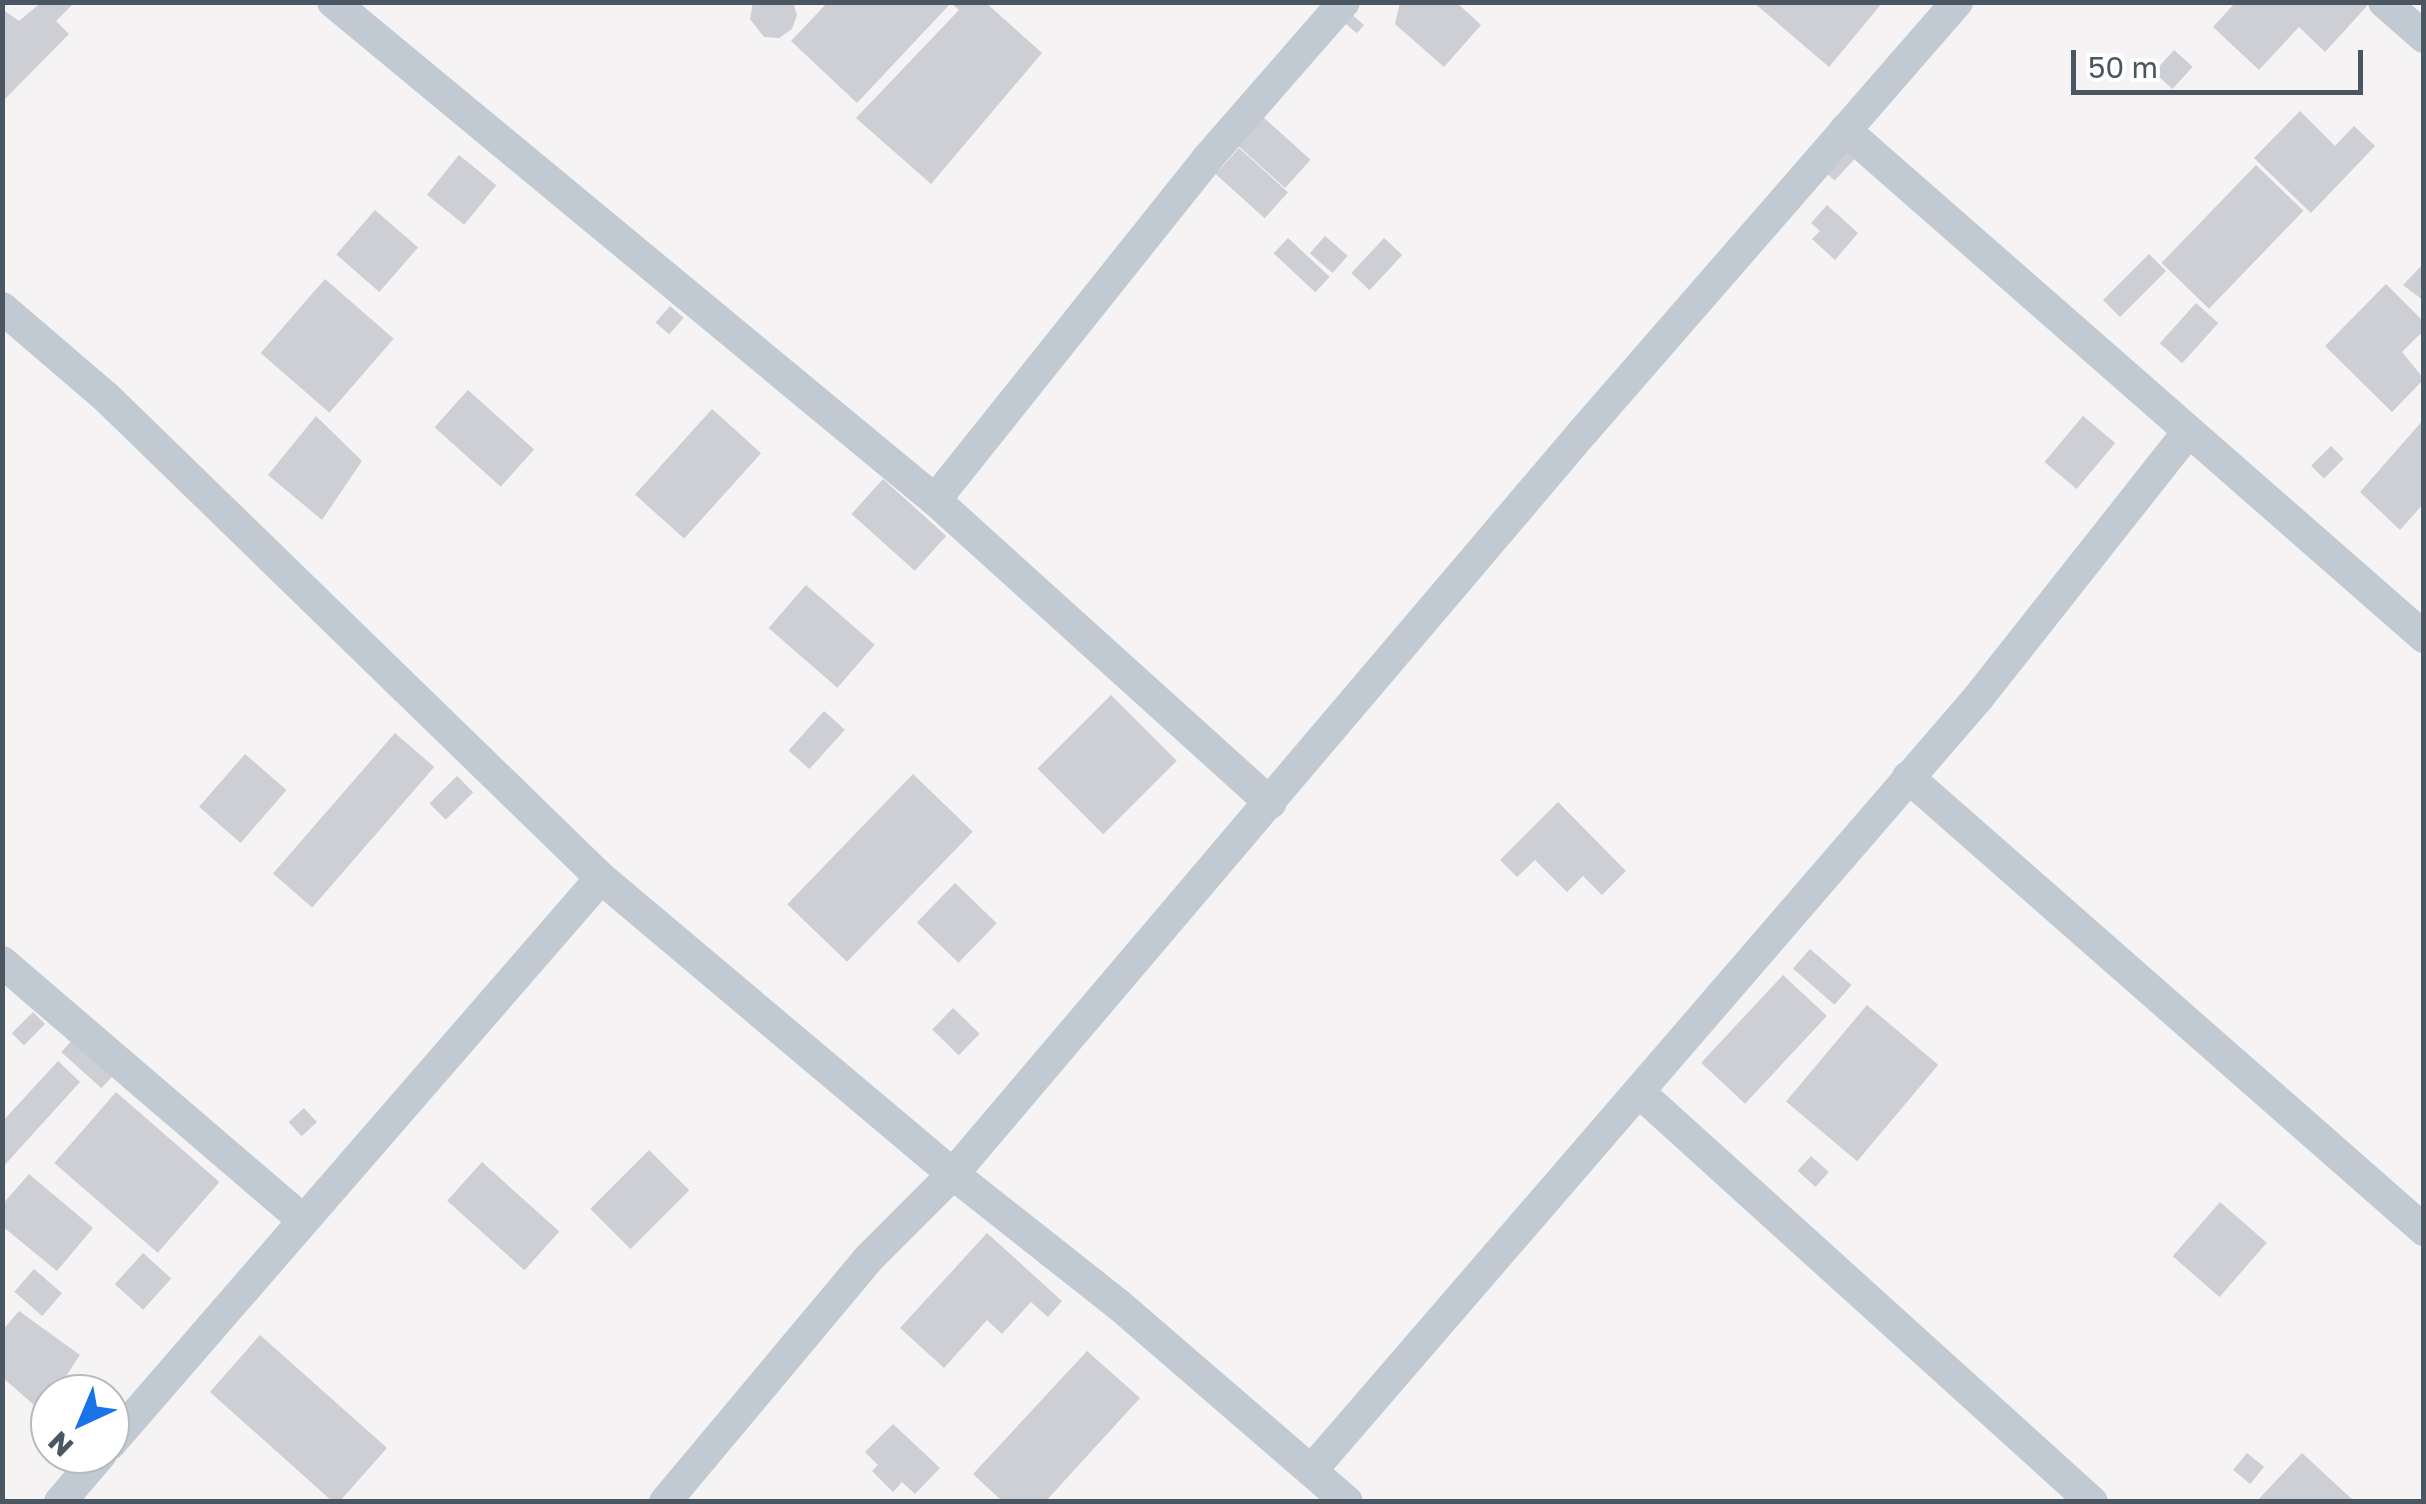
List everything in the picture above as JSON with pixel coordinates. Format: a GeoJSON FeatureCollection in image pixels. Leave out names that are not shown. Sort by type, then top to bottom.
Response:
{"type":"FeatureCollection","features":[{"type":"Feature","properties":{"kind":"street"},"geometry":{"type":"LineString","coordinates":[[333,2],[935,500],[1270,804]]}},
{"type":"Feature","properties":{"kind":"street"},"geometry":{"type":"LineString","coordinates":[[935,500],[1207,159],[1344,2]]}},
{"type":"Feature","properties":{"kind":"street"},"geometry":{"type":"LineString","coordinates":[[665,1502],[868,1259],[953,1174],[1957,2]]}},
{"type":"Feature","properties":{"kind":"street"},"geometry":{"type":"LineString","coordinates":[[2384,2],[2424,37]]}},
{"type":"Feature","properties":{"kind":"street"},"geometry":{"type":"LineString","coordinates":[[1845,130],[2424,638]]}},
{"type":"Feature","properties":{"kind":"street"},"geometry":{"type":"LineString","coordinates":[[2,308],[106,397],[601,878],[953,1174],[1120,1306],[1347,1502]]}},
{"type":"Feature","properties":{"kind":"street"},"geometry":{"type":"LineString","coordinates":[[1312,1471],[1978,698],[2188,432]]}},
{"type":"Feature","properties":{"kind":"street"},"geometry":{"type":"LineString","coordinates":[[1908,777],[2424,1230]]}},
{"type":"Feature","properties":{"kind":"street"},"geometry":{"type":"LineString","coordinates":[[130,1421],[601,878]]}},
{"type":"Feature","properties":{"kind":"street"},"geometry":{"type":"LineString","coordinates":[[2,962],[303,1220]]}},
{"type":"Feature","properties":{"kind":"street"},"geometry":{"type":"LineString","coordinates":[[1639,1092],[2092,1502]]}},
{"type":"Feature","properties":{"kind":"street"},"geometry":{"type":"LineString","coordinates":[[60,1502],[84,1474]]}},
{"type":"Feature","properties":{"kind":"building"},"geometry":{"type":"Polygon","coordinates":[[[42,2],[75,2],[56,21],[69,34],[2,102],[2,9],[19,21],[42,2]]]}},
{"type":"Feature","properties":{"kind":"building"},"geometry":{"type":"Polygon","coordinates":[[[753,2],[793,2],[797,15],[792,29],[779,38],[764,37],[750,19],[753,2]]]}},
{"type":"Feature","properties":{"kind":"building"},"geometry":{"type":"Polygon","coordinates":[[[828,2],[985,2],[1042,53],[931,184],[856,118],[959,10],[951,3],[857,103],[791,41],[828,2]]]}},
{"type":"Feature","properties":{"kind":"building"},"geometry":{"type":"Polygon","coordinates":[[[1400,2],[1456,2],[1481,25],[1444,67],[1395,24],[1400,2]]]}},
{"type":"Feature","properties":{"kind":"building"},"geometry":{"type":"Polygon","coordinates":[[[1753,2],[1883,2],[1829,67],[1753,2]]]}},
{"type":"Feature","properties":{"kind":"building"},"geometry":{"type":"Polygon","coordinates":[[[2236,2],[2364,2],[2367,6],[2325,52],[2299,27],[2259,70],[2213,27],[2236,2]]]}},
{"type":"Feature","properties":{"kind":"building"},"geometry":{"type":"Polygon","coordinates":[[[1351,14],[1364,25],[1357,33],[1344,22],[1351,14]]]}},
{"type":"Feature","properties":{"kind":"building"},"geometry":{"type":"Polygon","coordinates":[[[2174,50],[2193,67],[2173,89],[2154,72],[2174,50]]]}},
{"type":"Feature","properties":{"kind":"building"},"geometry":{"type":"Polygon","coordinates":[[[2300,111],[2335,146],[2354,126],[2375,146],[2311,213],[2254,158],[2300,111]]]}},
{"type":"Feature","properties":{"kind":"building"},"geometry":{"type":"Polygon","coordinates":[[[1263,117],[1311,160],[1285,188],[1238,145],[1263,117]]]}},
{"type":"Feature","properties":{"kind":"building"},"geometry":{"type":"Polygon","coordinates":[[[1839,145],[1854,159],[1835,181],[1819,166],[1839,145]]]}},
{"type":"Feature","properties":{"kind":"building"},"geometry":{"type":"Polygon","coordinates":[[[1239,148],[1288,192],[1265,218],[1216,174],[1239,148]]]}},
{"type":"Feature","properties":{"kind":"building"},"geometry":{"type":"Polygon","coordinates":[[[459,155],[496,185],[464,225],[427,195],[459,155]]]}},
{"type":"Feature","properties":{"kind":"building"},"geometry":{"type":"Polygon","coordinates":[[[2256,165],[2303,211],[2209,309],[2162,263],[2256,165]]]}},
{"type":"Feature","properties":{"kind":"building"},"geometry":{"type":"Polygon","coordinates":[[[1827,205],[1858,233],[1835,260],[1812,239],[1820,231],[1811,223],[1827,205]]]}},
{"type":"Feature","properties":{"kind":"building"},"geometry":{"type":"Polygon","coordinates":[[[375,210],[418,247],[379,292],[336,255],[375,210]]]}},
{"type":"Feature","properties":{"kind":"building"},"geometry":{"type":"Polygon","coordinates":[[[1325,236],[1348,256],[1333,273],[1310,253],[1325,236]]]}},
{"type":"Feature","properties":{"kind":"building"},"geometry":{"type":"Polygon","coordinates":[[[1288,238],[1330,277],[1315,292],[1274,253],[1288,238]]]}},
{"type":"Feature","properties":{"kind":"building"},"geometry":{"type":"Polygon","coordinates":[[[1384,238],[1402,255],[1370,290],[1351,273],[1384,238]]]}},
{"type":"Feature","properties":{"kind":"building"},"geometry":{"type":"Polygon","coordinates":[[[2149,254],[2166,271],[2120,317],[2103,300],[2149,254]]]}},
{"type":"Feature","properties":{"kind":"building"},"geometry":{"type":"Polygon","coordinates":[[[2424,263],[2424,301],[2403,285],[2424,263]]]}},
{"type":"Feature","properties":{"kind":"building"},"geometry":{"type":"Polygon","coordinates":[[[325,279],[394,339],[329,413],[261,353],[325,279]]]}},
{"type":"Feature","properties":{"kind":"building"},"geometry":{"type":"Polygon","coordinates":[[[2386,284],[2421,319],[2424,316],[2424,338],[2420,334],[2402,352],[2424,379],[2392,412],[2325,346],[2386,284]]]}},
{"type":"Feature","properties":{"kind":"building"},"geometry":{"type":"Polygon","coordinates":[[[2196,303],[2218,323],[2182,363],[2160,343],[2196,303]]]}},
{"type":"Feature","properties":{"kind":"building"},"geometry":{"type":"Polygon","coordinates":[[[670,306],[684,318],[669,334],[656,323],[670,306]]]}},
{"type":"Feature","properties":{"kind":"building"},"geometry":{"type":"Polygon","coordinates":[[[468,390],[534,450],[501,487],[435,427],[468,390]]]}},
{"type":"Feature","properties":{"kind":"building"},"geometry":{"type":"Polygon","coordinates":[[[712,409],[761,453],[684,539],[635,494],[712,409]]]}},
{"type":"Feature","properties":{"kind":"building"},"geometry":{"type":"Polygon","coordinates":[[[316,416],[362,461],[322,520],[268,475],[316,416]]]}},
{"type":"Feature","properties":{"kind":"building"},"geometry":{"type":"Polygon","coordinates":[[[2083,416],[2115,443],[2077,489],[2044,462],[2083,416]]]}},
{"type":"Feature","properties":{"kind":"building"},"geometry":{"type":"Polygon","coordinates":[[[2424,419],[2424,503],[2400,530],[2360,492],[2424,419]]]}},
{"type":"Feature","properties":{"kind":"building"},"geometry":{"type":"Polygon","coordinates":[[[2331,446],[2344,459],[2324,479],[2311,466],[2331,446]]]}},
{"type":"Feature","properties":{"kind":"building"},"geometry":{"type":"Polygon","coordinates":[[[883,479],[946,536],[915,571],[852,514],[883,479]]]}},
{"type":"Feature","properties":{"kind":"building"},"geometry":{"type":"Polygon","coordinates":[[[806,585],[875,645],[837,688],[769,628],[806,585]]]}},
{"type":"Feature","properties":{"kind":"building"},"geometry":{"type":"Polygon","coordinates":[[[1111,695],[1177,761],[1103,834],[1037,769],[1111,695]]]}},
{"type":"Feature","properties":{"kind":"building"},"geometry":{"type":"Polygon","coordinates":[[[824,711],[845,730],[809,769],[789,750],[824,711]]]}},
{"type":"Feature","properties":{"kind":"building"},"geometry":{"type":"Polygon","coordinates":[[[395,733],[434,767],[312,907],[273,873],[395,733]]]}},
{"type":"Feature","properties":{"kind":"building"},"geometry":{"type":"Polygon","coordinates":[[[245,754],[287,790],[241,843],[199,807],[245,754]]]}},
{"type":"Feature","properties":{"kind":"building"},"geometry":{"type":"Polygon","coordinates":[[[913,774],[973,832],[847,962],[787,904],[913,774]]]}},
{"type":"Feature","properties":{"kind":"building"},"geometry":{"type":"Polygon","coordinates":[[[457,776],[473,792],[446,820],[429,804],[457,776]]]}},
{"type":"Feature","properties":{"kind":"building"},"geometry":{"type":"Polygon","coordinates":[[[1558,802],[1626,871],[1602,895],[1583,876],[1567,892],[1535,860],[1517,877],[1500,860],[1558,802]]]}},
{"type":"Feature","properties":{"kind":"building"},"geometry":{"type":"Polygon","coordinates":[[[955,883],[997,923],[959,963],[917,923],[955,883]]]}},
{"type":"Feature","properties":{"kind":"building"},"geometry":{"type":"Polygon","coordinates":[[[1810,949],[1852,985],[1834,1005],[1793,969],[1810,949]]]}},
{"type":"Feature","properties":{"kind":"building"},"geometry":{"type":"Polygon","coordinates":[[[1783,975],[1827,1016],[1745,1104],[1701,1063],[1783,975]]]}},
{"type":"Feature","properties":{"kind":"building"},"geometry":{"type":"Polygon","coordinates":[[[1867,1005],[1938,1065],[1857,1161],[1786,1102],[1867,1005]]]}},
{"type":"Feature","properties":{"kind":"building"},"geometry":{"type":"Polygon","coordinates":[[[953,1008],[980,1034],[959,1055],[932,1030],[953,1008]]]}},
{"type":"Feature","properties":{"kind":"building"},"geometry":{"type":"Polygon","coordinates":[[[33,1012],[45,1024],[24,1045],[12,1033],[33,1012]]]}},
{"type":"Feature","properties":{"kind":"building"},"geometry":{"type":"Polygon","coordinates":[[[74,1038],[114,1074],[101,1088],[61,1052],[74,1038]]]}},
{"type":"Feature","properties":{"kind":"building"},"geometry":{"type":"Polygon","coordinates":[[[58,1061],[80,1082],[2,1168],[2,1122],[58,1061]]]}},
{"type":"Feature","properties":{"kind":"building"},"geometry":{"type":"Polygon","coordinates":[[[116,1092],[219,1182],[158,1253],[54,1163],[116,1092]]]}},
{"type":"Feature","properties":{"kind":"building"},"geometry":{"type":"Polygon","coordinates":[[[304,1108],[317,1122],[302,1136],[289,1122],[304,1108]]]}},
{"type":"Feature","properties":{"kind":"building"},"geometry":{"type":"Polygon","coordinates":[[[649,1150],[689,1190],[631,1249],[590,1209],[649,1150]]]}},
{"type":"Feature","properties":{"kind":"building"},"geometry":{"type":"Polygon","coordinates":[[[1811,1156],[1829,1172],[1815,1187],[1798,1171],[1811,1156]]]}},
{"type":"Feature","properties":{"kind":"building"},"geometry":{"type":"Polygon","coordinates":[[[482,1162],[559,1232],[524,1270],[447,1201],[482,1162]]]}},
{"type":"Feature","properties":{"kind":"building"},"geometry":{"type":"Polygon","coordinates":[[[29,1174],[93,1228],[57,1271],[2,1226],[2,1205],[29,1174]]]}},
{"type":"Feature","properties":{"kind":"building"},"geometry":{"type":"Polygon","coordinates":[[[2220,1202],[2267,1243],[2220,1297],[2173,1256],[2220,1202]]]}},
{"type":"Feature","properties":{"kind":"building"},"geometry":{"type":"Polygon","coordinates":[[[987,1233],[1062,1301],[1048,1317],[1031,1302],[1002,1334],[987,1320],[944,1368],[900,1328],[987,1233]]]}},
{"type":"Feature","properties":{"kind":"building"},"geometry":{"type":"Polygon","coordinates":[[[143,1253],[171,1278],[143,1310],[115,1284],[143,1253]]]}},
{"type":"Feature","properties":{"kind":"building"},"geometry":{"type":"Polygon","coordinates":[[[34,1269],[62,1293],[42,1316],[14,1292],[34,1269]]]}},
{"type":"Feature","properties":{"kind":"building"},"geometry":{"type":"Polygon","coordinates":[[[19,1311],[80,1355],[67,1374],[30,1374],[30,1402],[2,1377],[2,1331],[19,1311]]]}},
{"type":"Feature","properties":{"kind":"building"},"geometry":{"type":"Polygon","coordinates":[[[260,1335],[387,1448],[339,1502],[333,1502],[210,1392],[260,1335]]]}},
{"type":"Feature","properties":{"kind":"building"},"geometry":{"type":"Polygon","coordinates":[[[1087,1351],[1140,1398],[1045,1502],[1003,1502],[973,1474],[1087,1351]]]}},
{"type":"Feature","properties":{"kind":"building"},"geometry":{"type":"Polygon","coordinates":[[[893,1424],[940,1468],[915,1494],[902,1482],[893,1492],[872,1471],[878,1465],[865,1452],[893,1424]]]}},
{"type":"Feature","properties":{"kind":"building"},"geometry":{"type":"Polygon","coordinates":[[[2247,1453],[2264,1467],[2250,1484],[2233,1470],[2247,1453]]]}},
{"type":"Feature","properties":{"kind":"building"},"geometry":{"type":"Polygon","coordinates":[[[2302,1453],[2355,1502],[2256,1502],[2302,1453]]]}}]}
